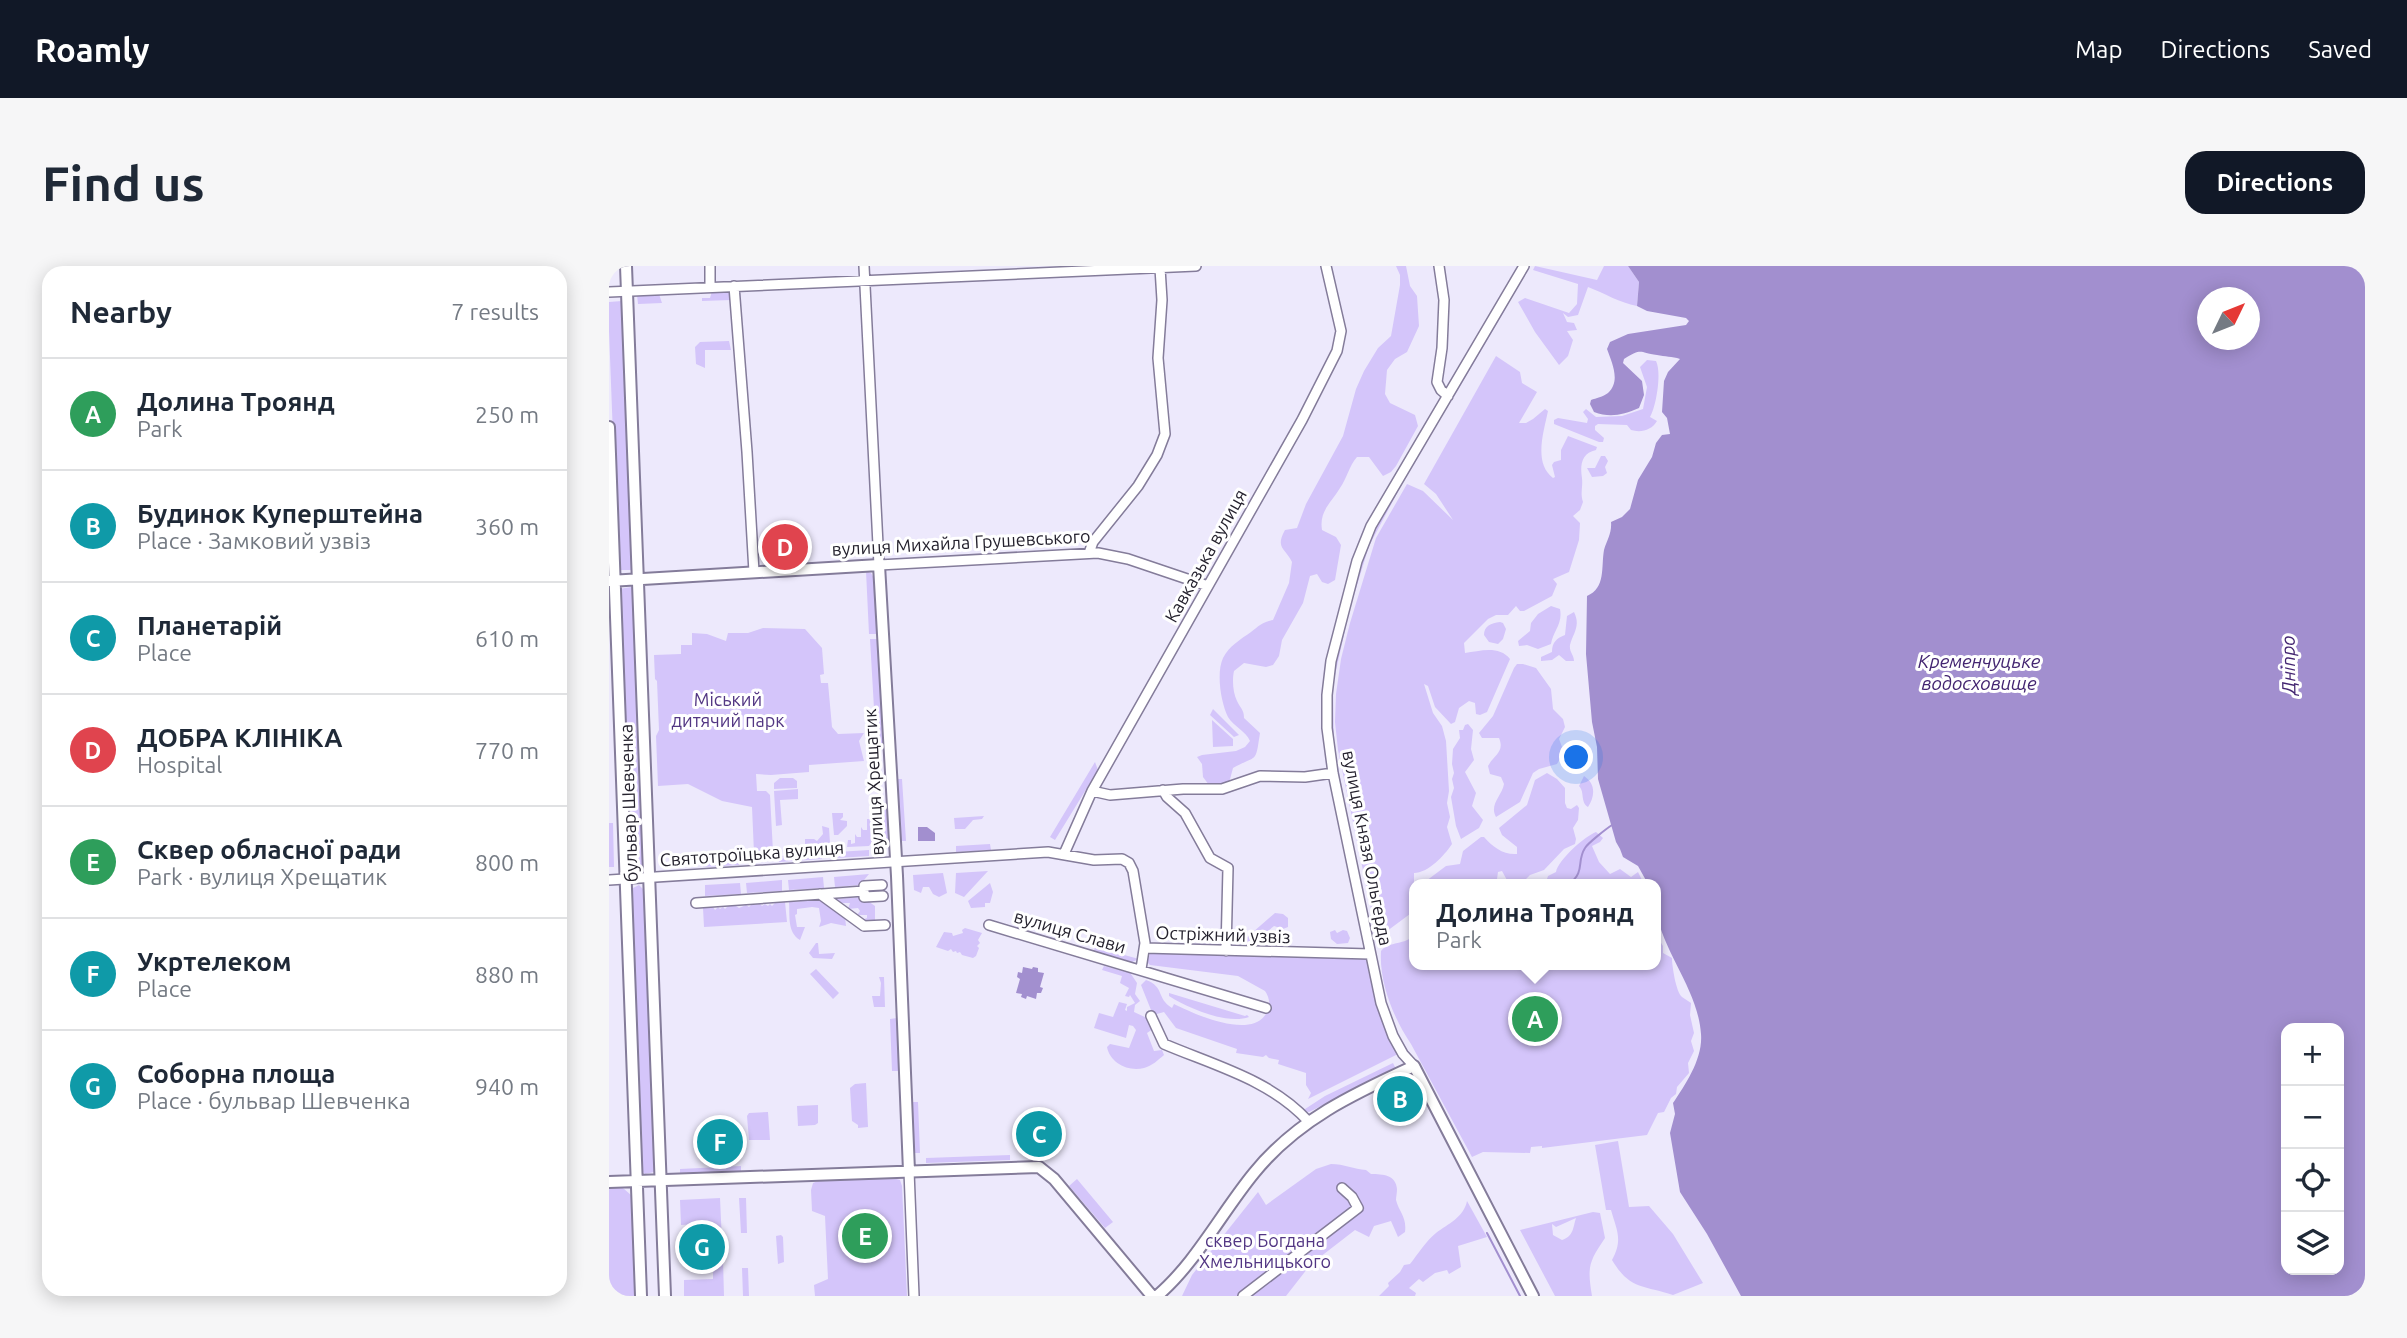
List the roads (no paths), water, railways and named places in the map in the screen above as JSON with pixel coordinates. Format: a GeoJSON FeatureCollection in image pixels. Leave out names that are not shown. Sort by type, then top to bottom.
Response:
{"type":"FeatureCollection","features":[{"type":"Feature","properties":{"kind":"main road","name":"бульвар Шевченка"},"geometry":{"type":"LineString","coordinates":[[626,266],[665,1296]]}},
{"type":"Feature","properties":{"kind":"main road","name":"бульвар Шевченка"},"geometry":{"type":"LineString","coordinates":[[609,427],[611,580],[641,1296]]}},
{"type":"Feature","properties":{"kind":"main road","name":"вулиця Михайла Грушевського"},"geometry":{"type":"LineString","coordinates":[[611,580],[879,565]]}},
{"type":"Feature","properties":{"kind":"main road","name":"вулиця Хрещатик"},"geometry":{"type":"LineString","coordinates":[[879,565],[896,861],[909,1171]]}},
{"type":"Feature","properties":{"kind":"main road"},"geometry":{"type":"LineString","coordinates":[[609,1182],[1042,1168],[1154,1296],[1180,1271],[1258,1168],[1308,1121],[1333,1105],[1414,1066]]}},
{"type":"Feature","properties":{"kind":"main road","name":"вулиця Князя Ольгерда"},"geometry":{"type":"LineString","coordinates":[[1414,1066],[1534,1296]]}},
{"type":"Feature","properties":{"kind":"street"},"geometry":{"type":"LineString","coordinates":[[710,266],[710,287]]}},
{"type":"Feature","properties":{"kind":"street","name":"вулиця Хрещатик"},"geometry":{"type":"LineString","coordinates":[[864,266],[879,565]]}},
{"type":"Feature","properties":{"kind":"street"},"geometry":{"type":"LineString","coordinates":[[609,292],[1059,269],[1195,266]]}},
{"type":"Feature","properties":{"kind":"street","name":"Кавказька вулиця"},"geometry":{"type":"LineString","coordinates":[[1064,855],[1208,586],[1302,420],[1339,346],[1342,331],[1327,266]]}},
{"type":"Feature","properties":{"kind":"street"},"geometry":{"type":"LineString","coordinates":[[1439,266],[1444,300],[1437,382],[1448,396]]}},
{"type":"Feature","properties":{"kind":"street","name":"вулиця Князя Ольгерда"},"geometry":{"type":"LineString","coordinates":[[1414,1066],[1403,1054],[1388,1024],[1370,954],[1333,773],[1327,728],[1328,683],[1333,649],[1357,561],[1375,519],[1524,266]]}},
{"type":"Feature","properties":{"kind":"street"},"geometry":{"type":"LineString","coordinates":[[1089,553],[1093,541],[1143,479],[1165,434],[1158,365],[1162,300],[1160,268]]}},
{"type":"Feature","properties":{"kind":"street"},"geometry":{"type":"LineString","coordinates":[[734,286],[754,572]]}},
{"type":"Feature","properties":{"kind":"street","name":"вулиця Михайла Грушевського"},"geometry":{"type":"LineString","coordinates":[[879,565],[1089,553],[1121,557],[1208,586]]}},
{"type":"Feature","properties":{"kind":"street"},"geometry":{"type":"LineString","coordinates":[[1097,793],[1222,789],[1260,776],[1310,777],[1333,773]]}},
{"type":"Feature","properties":{"kind":"street"},"geometry":{"type":"LineString","coordinates":[[1163,790],[1185,813],[1210,858],[1228,869],[1226,951]]}},
{"type":"Feature","properties":{"kind":"street","name":"Святотроїцька вулиця"},"geometry":{"type":"LineString","coordinates":[[609,880],[1048,852],[1064,855]]}},
{"type":"Feature","properties":{"kind":"street","name":"Остріжний узвіз"},"geometry":{"type":"LineString","coordinates":[[1064,855],[1094,860],[1122,859],[1129,863],[1133,871],[1145,948],[1370,954]]}},
{"type":"Feature","properties":{"kind":"street"},"geometry":{"type":"LineString","coordinates":[[882,885],[864,886],[864,897],[883,896]]}},
{"type":"Feature","properties":{"kind":"street"},"geometry":{"type":"LineString","coordinates":[[695,903],[864,891]]}},
{"type":"Feature","properties":{"kind":"street"},"geometry":{"type":"LineString","coordinates":[[820,894],[864,926],[885,925]]}},
{"type":"Feature","properties":{"kind":"street","name":"вулиця Слави"},"geometry":{"type":"LineString","coordinates":[[989,925],[1266,1008]]}},
{"type":"Feature","properties":{"kind":"street"},"geometry":{"type":"LineString","coordinates":[[1141,969],[1145,948]]}},
{"type":"Feature","properties":{"kind":"street"},"geometry":{"type":"LineString","coordinates":[[1150,1016],[1161,1042],[1266,1088],[1280,1096],[1308,1121]]}},
{"type":"Feature","properties":{"kind":"street","name":"вулиця Хрещатик"},"geometry":{"type":"LineString","coordinates":[[909,1171],[913,1296]]}},
{"type":"Feature","properties":{"kind":"street"},"geometry":{"type":"LineString","coordinates":[[1243,1296],[1358,1208],[1352,1197],[1342,1188]]}},
{"type":"Feature","properties":{"kind":"water","name":"Кременчуцьке водосховище"},"geometry":{"type":"Polygon","coordinates":[[[1628,266],[2365,266],[2365,1296],[1741,1296],[1680,1192],[1670,1133],[1675,1114],[1673,1103],[1688,1079],[1699,1052],[1699,1018],[1688,987],[1661,930],[1661,879],[1645,879],[1638,866],[1623,857],[1616,842],[1598,779],[1597,747],[1592,722],[1586,654],[1587,596],[1600,582],[1611,522],[1630,509],[1638,480],[1652,457],[1656,443],[1662,435],[1670,434],[1667,418],[1662,412],[1664,381],[1680,359],[1641,352],[1624,359],[1623,363],[1642,381],[1644,395],[1639,408],[1622,414],[1606,415],[1594,412],[1590,404],[1591,400],[1608,393],[1614,383],[1614,372],[1607,349],[1610,342],[1628,334],[1686,325],[1689,321],[1686,318],[1647,311],[1637,306],[1639,282],[1628,266]]]}},
{"type":"Feature","properties":{"kind":"water"},"geometry":{"type":"Polygon","coordinates":[[[918,827],[927,827],[935,833],[935,841],[918,841],[918,827]]]}},
{"type":"Feature","properties":{"kind":"water"},"geometry":{"type":"Polygon","coordinates":[[[1023,967],[1038,968],[1038,972],[1044,973],[1040,987],[1043,988],[1041,993],[1037,993],[1036,999],[1027,996],[1026,999],[1021,997],[1022,994],[1016,993],[1020,979],[1017,977],[1018,972],[1022,973],[1023,967]]]}},
{"type":"Feature","properties":{"kind":"waterway"},"geometry":{"type":"LineString","coordinates":[[1574,879],[1585,848],[1612,825]]}},
{"type":"Feature","properties":{"kind":"waterway"},"geometry":{"type":"LineString","coordinates":[[1487,1233],[1520,1296]]}},
{"type":"Feature","properties":{"kind":"place","name":"ДОБРА КЛІНІКА"},"geometry":{"type":"Point","coordinates":[785,547]}},
{"type":"Feature","properties":{"kind":"place","name":"Долина Троянд"},"geometry":{"type":"Point","coordinates":[1535,1019]}},
{"type":"Feature","properties":{"kind":"place","name":"Будинок Куперштейна"},"geometry":{"type":"Point","coordinates":[1400,1099]}},
{"type":"Feature","properties":{"kind":"place","name":"Планетарій"},"geometry":{"type":"Point","coordinates":[1039,1134]}},
{"type":"Feature","properties":{"kind":"place","name":"Укртелеком"},"geometry":{"type":"Point","coordinates":[720,1142]}},
{"type":"Feature","properties":{"kind":"place","name":"Сквер обласної ради"},"geometry":{"type":"Point","coordinates":[865,1236]}},
{"type":"Feature","properties":{"kind":"place","name":"Соборна площа"},"geometry":{"type":"Point","coordinates":[702,1247]}},
{"type":"Feature","properties":{"kind":"water label","name":"Дніпро"},"geometry":{"type":"Point","coordinates":[2288,665]}},
{"type":"Feature","properties":{"kind":"park label","name":"Міський дитячий парк"},"geometry":{"type":"Point","coordinates":[728,710]}},
{"type":"Feature","properties":{"kind":"park label","name":"сквер Богдана Хмельницького"},"geometry":{"type":"Point","coordinates":[1265,1251]}}]}
